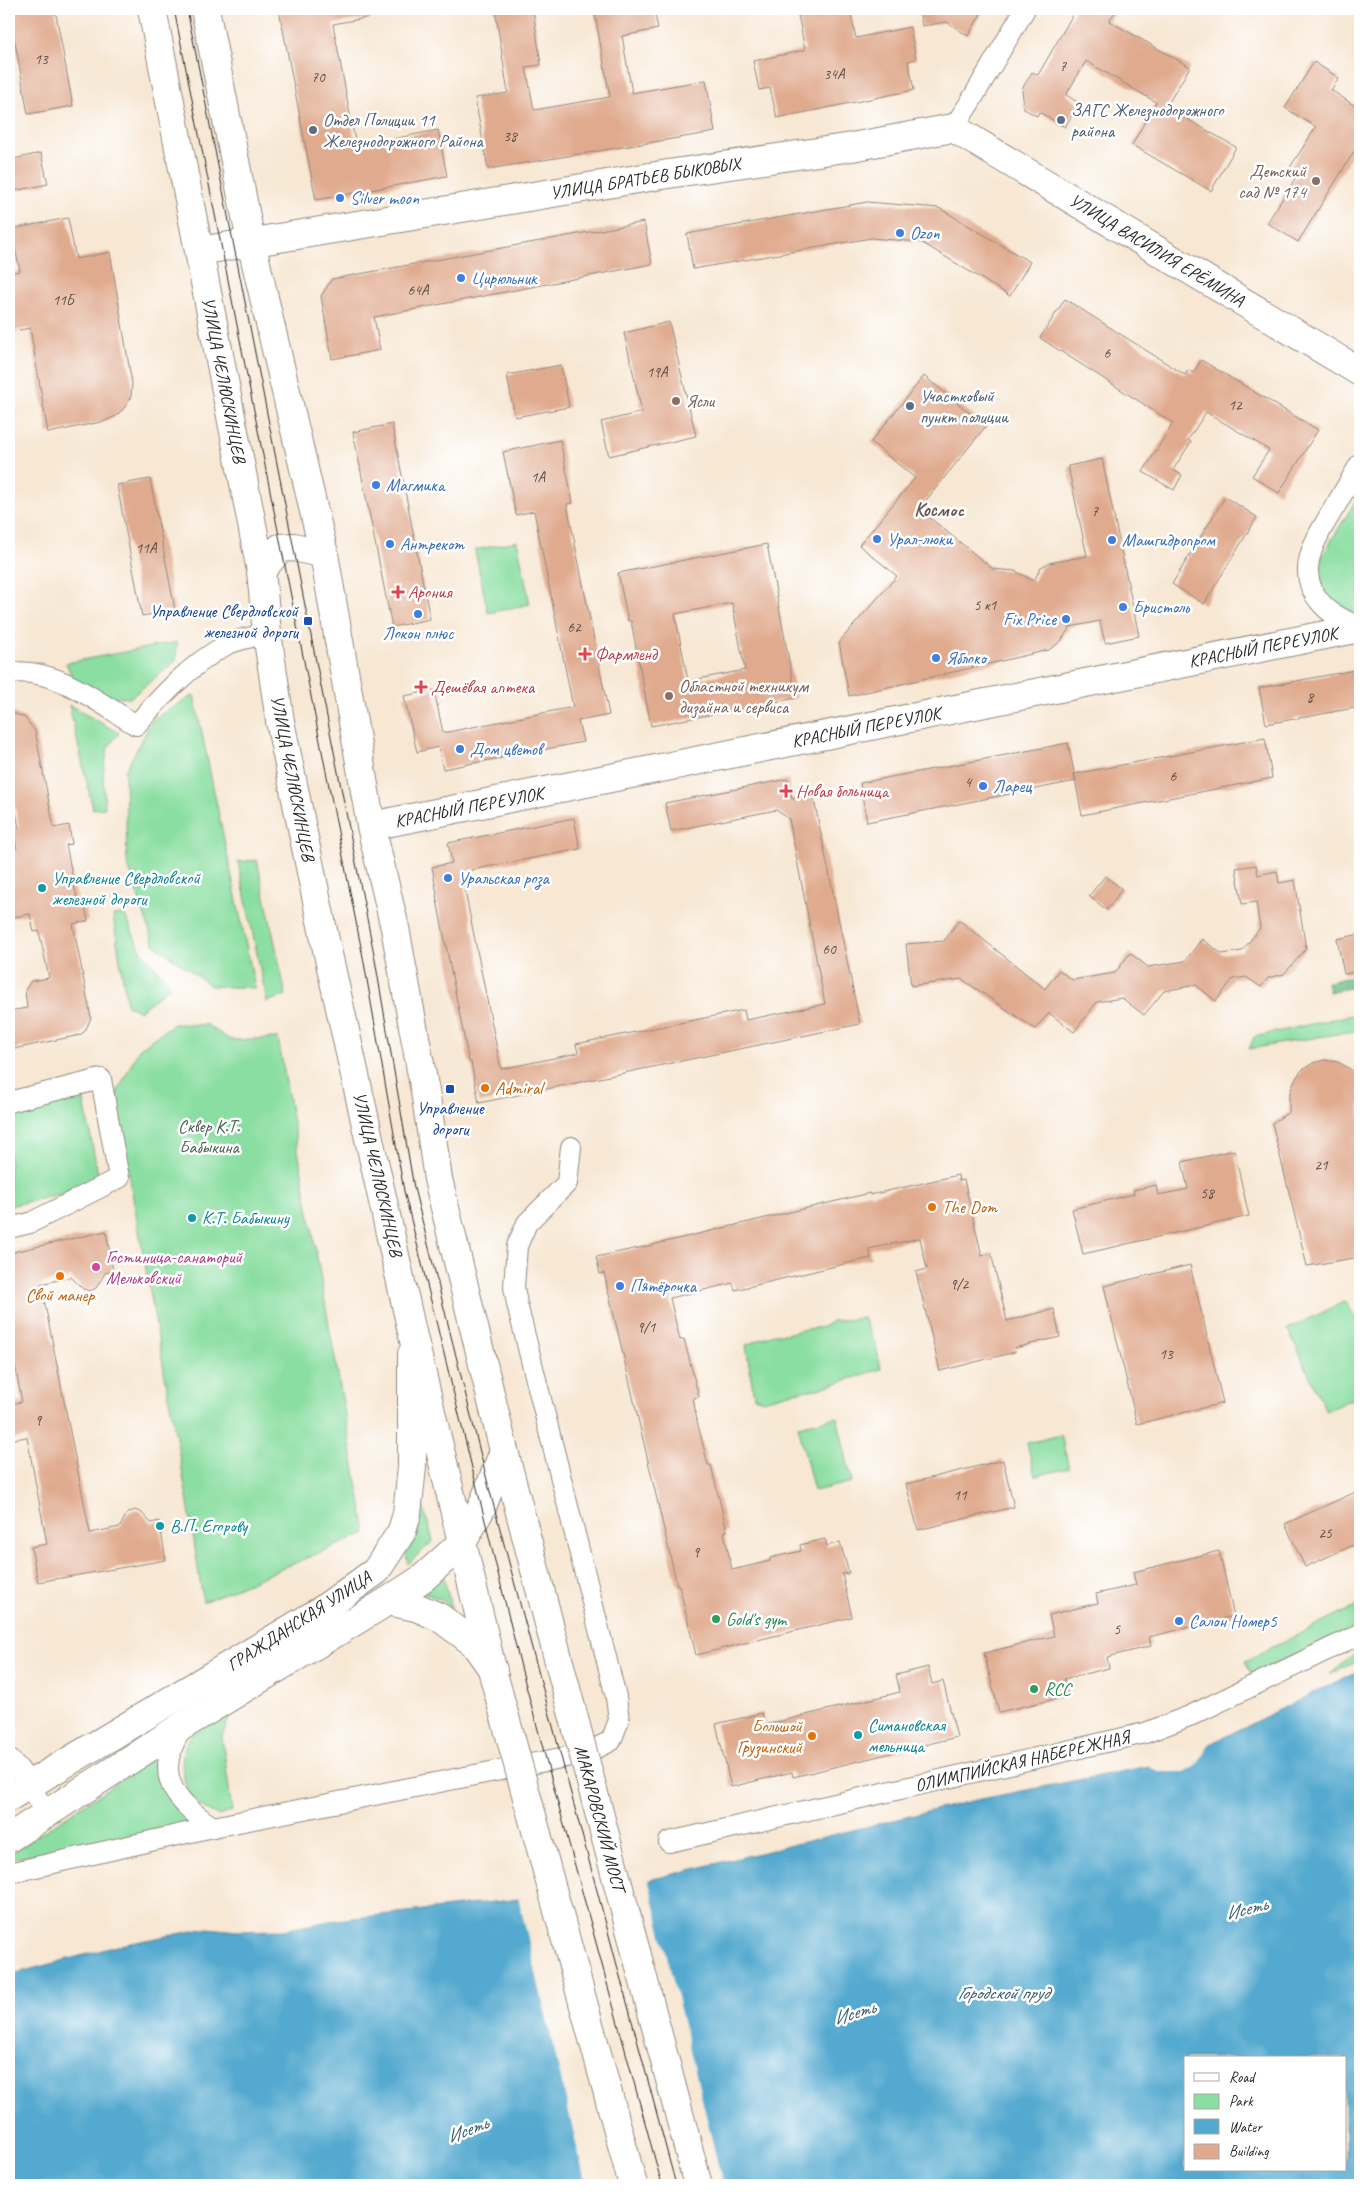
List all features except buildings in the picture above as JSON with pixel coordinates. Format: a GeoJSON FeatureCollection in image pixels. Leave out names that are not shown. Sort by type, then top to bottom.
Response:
{"type":"FeatureCollection","features":[{"type":"Feature","properties":{"kind":"main road","name":"УЛИЦА ЧЕЛЮСКИНЦЕВ"},"geometry":{"type":"LineString","coordinates":[[152,9],[261,571],[267,633],[280,721],[326,945],[412,1332],[462,1542]]}},
{"type":"Feature","properties":{"kind":"main road"},"geometry":{"type":"LineString","coordinates":[[206,9],[251,242],[324,554],[371,826],[395,928],[426,1096],[438,1179],[504,1451]]}},
{"type":"Feature","properties":{"kind":"main road","name":"УЛИЦА БРАТЬЕВ БЫКОВЫХ"},"geometry":{"type":"LineString","coordinates":[[199,251],[668,174],[852,147],[953,128]]}},
{"type":"Feature","properties":{"kind":"main road","name":"УЛИЦА ВАСИЛИЯ ЕРЁМИНА"},"geometry":{"type":"LineString","coordinates":[[953,128],[1360,372]]}},
{"type":"Feature","properties":{"kind":"main road"},"geometry":{"type":"LineString","coordinates":[[261,571],[280,548],[294,547],[324,554]]}},
{"type":"Feature","properties":{"kind":"main road","name":"КРАСНЫЙ ПЕРЕУЛОК"},"geometry":{"type":"LineString","coordinates":[[371,826],[1360,628]]}},
{"type":"Feature","properties":{"kind":"main road","name":"ГРАЖДАНСКАЯ УЛИЦА"},"geometry":{"type":"LineString","coordinates":[[20,1791],[322,1610],[376,1572],[402,1531],[407,1514],[412,1467],[412,1332]]}},
{"type":"Feature","properties":{"kind":"main road","name":"ГРАЖДАНСКАЯ УЛИЦА"},"geometry":{"type":"LineString","coordinates":[[9,1838],[187,1723],[423,1578],[462,1542],[482,1507],[504,1451]]}},
{"type":"Feature","properties":{"kind":"main road","name":"МАКАРОВСКИЙ МОСТ"},"geometry":{"type":"LineString","coordinates":[[504,1451],[698,2185]]}},
{"type":"Feature","properties":{"kind":"main road"},"geometry":{"type":"LineString","coordinates":[[462,1542],[493,1674],[634,2185]]}},
{"type":"Feature","properties":{"kind":"main road"},"geometry":{"type":"LineString","coordinates":[[388,1601],[416,1607],[439,1617],[474,1643],[493,1674]]}},
{"type":"Feature","properties":{"kind":"street"},"geometry":{"type":"LineString","coordinates":[[953,128],[1025,9]]}},
{"type":"Feature","properties":{"kind":"street"},"geometry":{"type":"LineString","coordinates":[[1360,464],[1319,532],[1308,560],[1308,579],[1314,594],[1327,609],[1360,628]]}},
{"type":"Feature","properties":{"kind":"street"},"geometry":{"type":"LineString","coordinates":[[9,673],[35,672],[60,680],[136,725],[165,692],[197,664],[227,645],[267,633]]}},
{"type":"Feature","properties":{"kind":"street"},"geometry":{"type":"LineString","coordinates":[[9,1102],[101,1079],[119,1178],[30,1223],[9,1228]]}},
{"type":"Feature","properties":{"kind":"street"},"geometry":{"type":"LineString","coordinates":[[9,1873],[213,1827],[586,1753],[611,1742],[618,1720],[616,1696],[514,1287],[517,1246],[527,1223],[567,1183],[571,1148]]}},
{"type":"Feature","properties":{"kind":"street","name":"ОЛИМПИЙСКАЯ НАБЕРЕЖНАЯ"},"geometry":{"type":"LineString","coordinates":[[668,1842],[1145,1733],[1192,1715],[1360,1634]]}},
{"type":"Feature","properties":{"kind":"street"},"geometry":{"type":"LineString","coordinates":[[187,1723],[174,1741],[169,1761],[168,1779],[186,1807],[213,1827]]}},
{"type":"Feature","properties":{"kind":"street"},"geometry":{"type":"LineString","coordinates":[[9,1759],[17,1766],[20,1791],[46,1815]]}},
{"type":"Feature","properties":{"kind":"green space"},"geometry":{"type":"Polygon","coordinates":[[[1360,493],[1360,614],[1343,610],[1328,599],[1317,584],[1318,563],[1360,493]]]}},
{"type":"Feature","properties":{"kind":"green space"},"geometry":{"type":"Polygon","coordinates":[[[517,541],[530,604],[488,613],[475,550],[517,541]]]}},
{"type":"Feature","properties":{"kind":"green space"},"geometry":{"type":"Polygon","coordinates":[[[177,642],[176,661],[130,698],[102,696],[75,683],[66,663],[177,642]]]}},
{"type":"Feature","properties":{"kind":"green space"},"geometry":{"type":"Polygon","coordinates":[[[194,695],[255,988],[211,986],[154,944],[127,862],[125,771],[153,719],[194,695]]]}},
{"type":"Feature","properties":{"kind":"green space"},"geometry":{"type":"Polygon","coordinates":[[[69,705],[119,733],[108,747],[103,774],[105,808],[93,809],[69,705]]]}},
{"type":"Feature","properties":{"kind":"green space"},"geometry":{"type":"Polygon","coordinates":[[[257,860],[286,995],[267,1002],[238,862],[257,860]]]}},
{"type":"Feature","properties":{"kind":"green space"},"geometry":{"type":"Polygon","coordinates":[[[124,913],[141,951],[171,986],[139,1011],[127,1005],[113,916],[124,913]]]}},
{"type":"Feature","properties":{"kind":"green space"},"geometry":{"type":"Polygon","coordinates":[[[1360,975],[1360,986],[1329,992],[1327,982],[1360,975]]]}},
{"type":"Feature","properties":{"kind":"green space"},"geometry":{"type":"Polygon","coordinates":[[[1360,1013],[1360,1030],[1249,1049],[1254,1037],[1360,1013]]]}},
{"type":"Feature","properties":{"kind":"green space","name":"Сквер К.Т. Бабыкина"},"geometry":{"type":"Polygon","coordinates":[[[173,1024],[207,1025],[230,1040],[278,1038],[366,1533],[203,1602],[190,1515],[115,1097],[139,1049],[173,1024]]]}},
{"type":"Feature","properties":{"kind":"green space"},"geometry":{"type":"Polygon","coordinates":[[[83,1096],[100,1185],[9,1206],[9,1113],[83,1096]]]}},
{"type":"Feature","properties":{"kind":"green space"},"geometry":{"type":"Polygon","coordinates":[[[1346,1301],[1360,1328],[1360,1395],[1326,1411],[1288,1329],[1346,1301]]]}},
{"type":"Feature","properties":{"kind":"green space"},"geometry":{"type":"Polygon","coordinates":[[[863,1318],[876,1346],[881,1369],[818,1389],[793,1392],[763,1400],[754,1397],[746,1345],[774,1334],[786,1334],[823,1327],[833,1321],[863,1318]]]}},
{"type":"Feature","properties":{"kind":"green space"},"geometry":{"type":"Polygon","coordinates":[[[837,1417],[852,1482],[814,1491],[798,1426],[837,1417]]]}},
{"type":"Feature","properties":{"kind":"green space"},"geometry":{"type":"Polygon","coordinates":[[[1061,1435],[1069,1468],[1035,1476],[1027,1443],[1061,1435]]]}},
{"type":"Feature","properties":{"kind":"green space"},"geometry":{"type":"Polygon","coordinates":[[[423,1506],[433,1541],[408,1564],[406,1554],[417,1536],[423,1506]]]}},
{"type":"Feature","properties":{"kind":"green space"},"geometry":{"type":"Polygon","coordinates":[[[441,1569],[452,1608],[441,1599],[417,1591],[441,1569]]]}},
{"type":"Feature","properties":{"kind":"green space"},"geometry":{"type":"Polygon","coordinates":[[[1360,1604],[1360,1626],[1252,1674],[1245,1661],[1360,1604]]]}},
{"type":"Feature","properties":{"kind":"green space"},"geometry":{"type":"Polygon","coordinates":[[[1360,1650],[1360,1660],[1329,1675],[1360,1650]]]}},
{"type":"Feature","properties":{"kind":"green space"},"geometry":{"type":"Polygon","coordinates":[[[232,1710],[222,1737],[232,1811],[219,1816],[200,1806],[192,1797],[184,1778],[183,1758],[189,1739],[195,1731],[232,1710]]]}},
{"type":"Feature","properties":{"kind":"green space"},"geometry":{"type":"Polygon","coordinates":[[[161,1753],[162,1776],[168,1794],[177,1810],[193,1826],[9,1859],[9,1855],[161,1753]]]}},
{"type":"Feature","properties":{"kind":"water","name":"Городской пруд"},"geometry":{"type":"Polygon","coordinates":[[[1360,1670],[1360,2185],[9,2185],[9,1975],[121,1945],[208,1928],[237,1931],[284,1930],[329,1921],[519,1899],[649,1880],[971,1801],[1149,1766],[1160,1772],[1185,1772],[1205,1754],[1208,1745],[1360,1670]]]}},
{"type":"Feature","properties":{"kind":"pier"},"geometry":{"type":"Polygon","coordinates":[[[1205,1744],[1208,1745],[1205,1754],[1197,1764],[1185,1772],[1160,1772],[1149,1766],[1150,1764],[1172,1771],[1184,1770],[1196,1762],[1205,1744]]]}},
{"type":"Feature","properties":{"kind":"pier"},"geometry":{"type":"Polygon","coordinates":[[[648,1878],[723,2185],[586,2185],[518,1896],[648,1878]]]}},
{"type":"Feature","properties":{"kind":"tram line"},"geometry":{"type":"LineString","coordinates":[[174,9],[363,957],[404,1191],[522,1671],[662,2185]]}},
{"type":"Feature","properties":{"kind":"tram line"},"geometry":{"type":"LineString","coordinates":[[187,9],[374,954],[414,1188],[489,1488],[676,2185]]}},
{"type":"Feature","properties":{"kind":"place","name":"ЗАГС Железнодорожного района"},"geometry":{"type":"Point","coordinates":[1061,120]}},
{"type":"Feature","properties":{"kind":"place","name":"Отдел Полиции 11 Железнодорожного Района"},"geometry":{"type":"Point","coordinates":[313,130]}},
{"type":"Feature","properties":{"kind":"place","name":"Детский сад № 174"},"geometry":{"type":"Point","coordinates":[1316,181]}},
{"type":"Feature","properties":{"kind":"place","name":"Silver moon"},"geometry":{"type":"Point","coordinates":[340,198]}},
{"type":"Feature","properties":{"kind":"place","name":"Ozon"},"geometry":{"type":"Point","coordinates":[900,233]}},
{"type":"Feature","properties":{"kind":"place","name":"Цирюльник"},"geometry":{"type":"Point","coordinates":[461,278]}},
{"type":"Feature","properties":{"kind":"place","name":"Ясли"},"geometry":{"type":"Point","coordinates":[676,401]}},
{"type":"Feature","properties":{"kind":"place","name":"Участковый пункт полиции"},"geometry":{"type":"Point","coordinates":[910,406]}},
{"type":"Feature","properties":{"kind":"place","name":"Магмика"},"geometry":{"type":"Point","coordinates":[376,485]}},
{"type":"Feature","properties":{"kind":"place","name":"Урал-люки"},"geometry":{"type":"Point","coordinates":[877,539]}},
{"type":"Feature","properties":{"kind":"place","name":"Машгидропром"},"geometry":{"type":"Point","coordinates":[1112,540]}},
{"type":"Feature","properties":{"kind":"place","name":"Антрекот"},"geometry":{"type":"Point","coordinates":[390,544]}},
{"type":"Feature","properties":{"kind":"place","name":"Арония"},"geometry":{"type":"Point","coordinates":[398,592]}},
{"type":"Feature","properties":{"kind":"place","name":"Бристоль"},"geometry":{"type":"Point","coordinates":[1123,607]}},
{"type":"Feature","properties":{"kind":"place","name":"Локон плюс"},"geometry":{"type":"Point","coordinates":[418,614]}},
{"type":"Feature","properties":{"kind":"place","name":"Fix Price"},"geometry":{"type":"Point","coordinates":[1066,619]}},
{"type":"Feature","properties":{"kind":"place","name":"Управление Cвердловской железной дороги"},"geometry":{"type":"Point","coordinates":[308,621]}},
{"type":"Feature","properties":{"kind":"place","name":"Фармленд"},"geometry":{"type":"Point","coordinates":[585,654]}},
{"type":"Feature","properties":{"kind":"place","name":"Яблоко"},"geometry":{"type":"Point","coordinates":[936,658]}},
{"type":"Feature","properties":{"kind":"place","name":"Дешёвая аптека"},"geometry":{"type":"Point","coordinates":[421,687]}},
{"type":"Feature","properties":{"kind":"place","name":"Областной техникум дизайна и сервиса"},"geometry":{"type":"Point","coordinates":[669,696]}},
{"type":"Feature","properties":{"kind":"place","name":"Дом цветов"},"geometry":{"type":"Point","coordinates":[460,749]}},
{"type":"Feature","properties":{"kind":"place","name":"Ларец"},"geometry":{"type":"Point","coordinates":[983,786]}},
{"type":"Feature","properties":{"kind":"place","name":"Новая больница"},"geometry":{"type":"Point","coordinates":[786,791]}},
{"type":"Feature","properties":{"kind":"place","name":"Уральская роза"},"geometry":{"type":"Point","coordinates":[448,878]}},
{"type":"Feature","properties":{"kind":"place","name":"Управление Свердловской железной дороги"},"geometry":{"type":"Point","coordinates":[42,888]}},
{"type":"Feature","properties":{"kind":"place","name":"Admiral"},"geometry":{"type":"Point","coordinates":[485,1088]}},
{"type":"Feature","properties":{"kind":"place","name":"Управление дороги"},"geometry":{"type":"Point","coordinates":[450,1089]}},
{"type":"Feature","properties":{"kind":"place","name":"The Dom"},"geometry":{"type":"Point","coordinates":[932,1207]}},
{"type":"Feature","properties":{"kind":"place","name":"К.Т. Бабыкину"},"geometry":{"type":"Point","coordinates":[192,1218]}},
{"type":"Feature","properties":{"kind":"place","name":"Гостиница-санаторий Мельковский"},"geometry":{"type":"Point","coordinates":[96,1267]}},
{"type":"Feature","properties":{"kind":"place","name":"Свой манер"},"geometry":{"type":"Point","coordinates":[60,1276]}},
{"type":"Feature","properties":{"kind":"place","name":"Пятёрочка"},"geometry":{"type":"Point","coordinates":[620,1286]}},
{"type":"Feature","properties":{"kind":"place","name":"В.П. Егорову"},"geometry":{"type":"Point","coordinates":[160,1526]}},
{"type":"Feature","properties":{"kind":"place","name":"Gold's gym"},"geometry":{"type":"Point","coordinates":[716,1619]}},
{"type":"Feature","properties":{"kind":"place","name":"Салон Номер5"},"geometry":{"type":"Point","coordinates":[1179,1621]}},
{"type":"Feature","properties":{"kind":"place","name":"RCC"},"geometry":{"type":"Point","coordinates":[1034,1689]}},
{"type":"Feature","properties":{"kind":"place","name":"Симановская мельница"},"geometry":{"type":"Point","coordinates":[858,1735]}},
{"type":"Feature","properties":{"kind":"place","name":"Большой Грузинский"},"geometry":{"type":"Point","coordinates":[812,1736]}},
{"type":"Feature","properties":{"kind":"district","name":"Космос"},"geometry":{"type":"Point","coordinates":[939,509]}},
{"type":"Feature","properties":{"kind":"water label","name":"Исеть"},"geometry":{"type":"Point","coordinates":[1246,1908]}},
{"type":"Feature","properties":{"kind":"water label","name":"Исеть"},"geometry":{"type":"Point","coordinates":[854,2012]}},
{"type":"Feature","properties":{"kind":"water label","name":"Исеть"},"geometry":{"type":"Point","coordinates":[467,2129]}}]}
